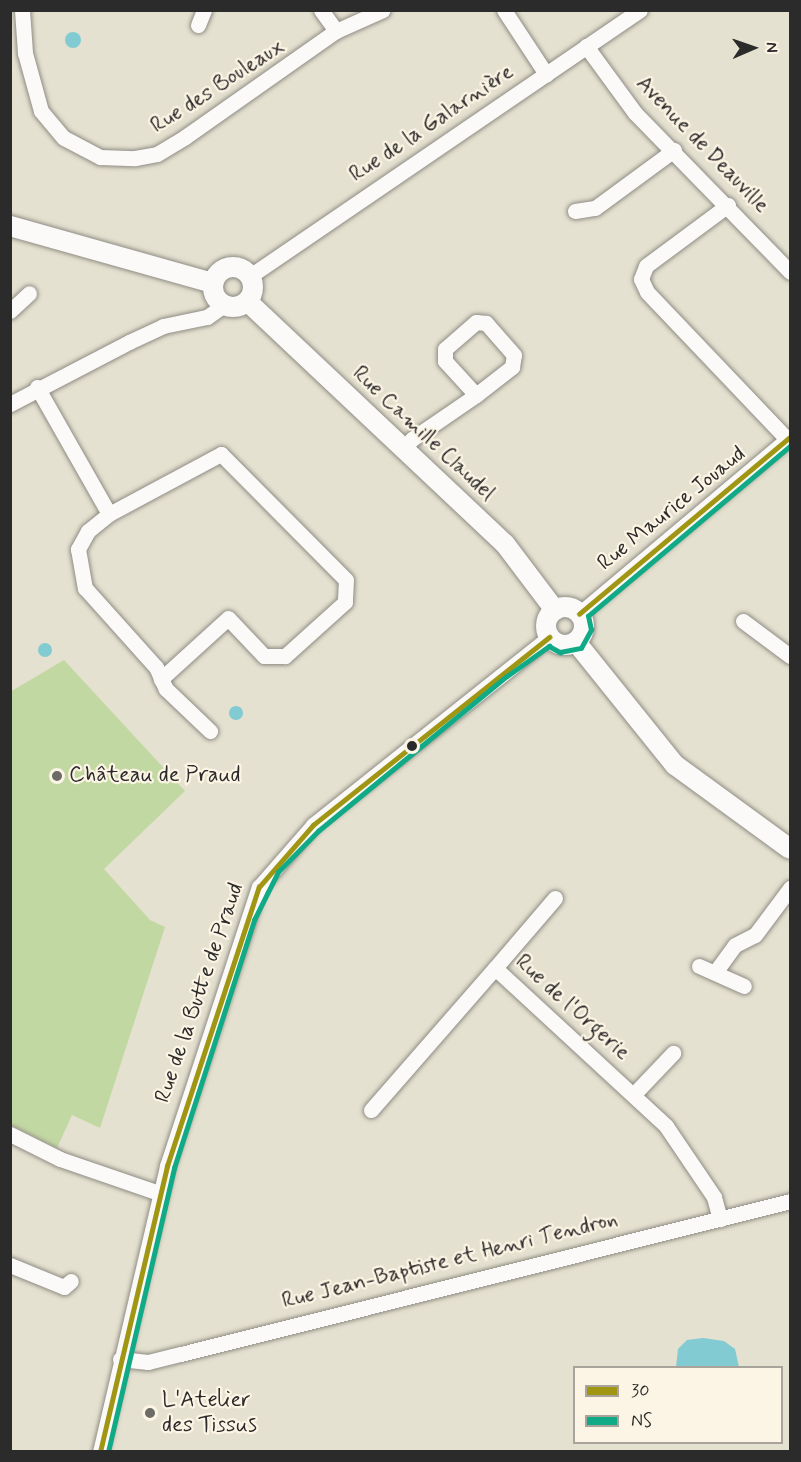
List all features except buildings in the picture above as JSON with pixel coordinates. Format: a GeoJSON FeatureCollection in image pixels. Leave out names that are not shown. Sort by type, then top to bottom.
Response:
{"type":"FeatureCollection","features":[{"type":"Feature","properties":{"kind":"street","name":"Rue des Bouleaux"},"geometry":{"type":"LineString","coordinates":[[22,10],[25,53],[41,111],[64,138],[100,158],[157,154],[336,32],[382,10]]}},
{"type":"Feature","properties":{"kind":"street"},"geometry":{"type":"LineString","coordinates":[[321,10],[336,32]]}},
{"type":"Feature","properties":{"kind":"street"},"geometry":{"type":"LineString","coordinates":[[504,10],[546,74]]}},
{"type":"Feature","properties":{"kind":"street","name":"Rue de la Galarnière"},"geometry":{"type":"LineString","coordinates":[[250,276],[640,10]]}},
{"type":"Feature","properties":{"kind":"street","name":"Avenue de Deauville"},"geometry":{"type":"LineString","coordinates":[[586,46],[635,113],[728,205],[790,272]]}},
{"type":"Feature","properties":{"kind":"street"},"geometry":{"type":"LineString","coordinates":[[575,211],[595,208],[674,150]]}},
{"type":"Feature","properties":{"kind":"street"},"geometry":{"type":"LineString","coordinates":[[728,205],[646,266],[641,279],[647,292],[789,439]]}},
{"type":"Feature","properties":{"kind":"street"},"geometry":{"type":"LineString","coordinates":[[10,226],[213,283],[224,305]]}},
{"type":"Feature","properties":{"kind":"street"},"geometry":{"type":"LineString","coordinates":[[10,404],[36,387],[163,326],[189,323],[224,305],[248,302],[254,288],[250,276],[229,267],[213,283]]}},
{"type":"Feature","properties":{"kind":"street"},"geometry":{"type":"LineString","coordinates":[[10,311],[29,293]]}},
{"type":"Feature","properties":{"kind":"street","name":"Rue Camille Claudel"},"geometry":{"type":"LineString","coordinates":[[248,302],[505,544],[555,610]]}},
{"type":"Feature","properties":{"kind":"street"},"geometry":{"type":"LineString","coordinates":[[404,448],[476,395],[512,367],[514,355],[486,323],[476,322],[446,349],[445,361],[476,395]]}},
{"type":"Feature","properties":{"kind":"street"},"geometry":{"type":"LineString","coordinates":[[36,387],[109,514]]}},
{"type":"Feature","properties":{"kind":"street","name":"Rue Maurice Jouaud"},"geometry":{"type":"LineString","coordinates":[[579,614],[789,439]]}},
{"type":"Feature","properties":{"kind":"street"},"geometry":{"type":"LineString","coordinates":[[161,679],[228,618],[264,656],[285,656],[345,602],[346,580],[221,453],[109,514],[82,540],[78,571],[85,588],[161,679],[210,731]]}},
{"type":"Feature","properties":{"kind":"street"},"geometry":{"type":"LineString","coordinates":[[569,608],[579,614],[584,628],[576,642],[561,645],[549,637],[546,621],[555,610],[569,608]]}},
{"type":"Feature","properties":{"kind":"street"},"geometry":{"type":"LineString","coordinates":[[743,621],[790,656]]}},
{"type":"Feature","properties":{"kind":"street","name":"Rue de la Butte de Praud"},"geometry":{"type":"LineString","coordinates":[[100,1452],[159,1193],[247,917],[272,868],[313,825],[549,637]]}},
{"type":"Feature","properties":{"kind":"street"},"geometry":{"type":"LineString","coordinates":[[576,642],[675,765],[790,849]]}},
{"type":"Feature","properties":{"kind":"street"},"geometry":{"type":"LineString","coordinates":[[716,971],[735,945],[755,935],[790,888]]}},
{"type":"Feature","properties":{"kind":"street","name":"Rue de l'Orgerie"},"geometry":{"type":"LineString","coordinates":[[555,898],[495,968],[634,1094],[672,1136],[714,1197],[720,1219]]}},
{"type":"Feature","properties":{"kind":"street"},"geometry":{"type":"LineString","coordinates":[[699,966],[716,971],[744,986]]}},
{"type":"Feature","properties":{"kind":"street"},"geometry":{"type":"LineString","coordinates":[[371,1110],[495,968]]}},
{"type":"Feature","properties":{"kind":"street","name":"Rue de l'Orgerie"},"geometry":{"type":"LineString","coordinates":[[634,1094],[673,1053]]}},
{"type":"Feature","properties":{"kind":"street"},"geometry":{"type":"LineString","coordinates":[[10,1134],[60,1159],[159,1193]]}},
{"type":"Feature","properties":{"kind":"street","name":"Rue Jean-Baptiste et Henri Tendron"},"geometry":{"type":"LineString","coordinates":[[120,1359],[148,1362],[508,1268],[790,1201]]}},
{"type":"Feature","properties":{"kind":"street"},"geometry":{"type":"LineString","coordinates":[[10,1265],[64,1287],[72,1281]]}},
{"type":"Feature","properties":{"kind":"green space"},"geometry":{"type":"Polygon","coordinates":[[[64,660],[185,791],[104,869],[150,920],[165,927],[100,1128],[72,1115],[57,1148],[11,1125],[10,692],[64,660]]]}},
{"type":"Feature","properties":{"kind":"water"},"geometry":{"type":"Polygon","coordinates":[[[70,32],[76,32],[81,40],[79,46],[70,48],[65,43],[65,37],[70,32]]]}},
{"type":"Feature","properties":{"kind":"water"},"geometry":{"type":"Polygon","coordinates":[[[45,643],[50,645],[52,650],[50,655],[45,657],[40,655],[38,650],[40,645],[45,643]]]}},
{"type":"Feature","properties":{"kind":"water"},"geometry":{"type":"Polygon","coordinates":[[[233,706],[239,706],[243,713],[239,720],[233,720],[229,716],[229,710],[233,706]]]}},
{"type":"Feature","properties":{"kind":"water"},"geometry":{"type":"Polygon","coordinates":[[[703,1338],[724,1341],[735,1349],[739,1366],[676,1366],[678,1349],[687,1340],[703,1338]]]}},
{"type":"Feature","properties":{"kind":"transit line","name":"30"},"geometry":{"type":"LineString","coordinates":[[579,614],[790,437]]}},
{"type":"Feature","properties":{"kind":"transit line","name":"NS"},"geometry":{"type":"LineString","coordinates":[[108,1452],[174,1168],[254,920],[278,872],[318,831],[507,676],[549,646],[560,652],[581,648],[591,630],[588,616],[790,446]]}},
{"type":"Feature","properties":{"kind":"transit line","name":"30"},"geometry":{"type":"LineString","coordinates":[[100,1452],[167,1166],[259,887],[313,825],[549,637]]}},
{"type":"Feature","properties":{"kind":"place","name":"Château de Praud"},"geometry":{"type":"Point","coordinates":[57,776]}},
{"type":"Feature","properties":{"kind":"place","name":"L'Atelier des Tissus"},"geometry":{"type":"Point","coordinates":[150,1413]}}]}
